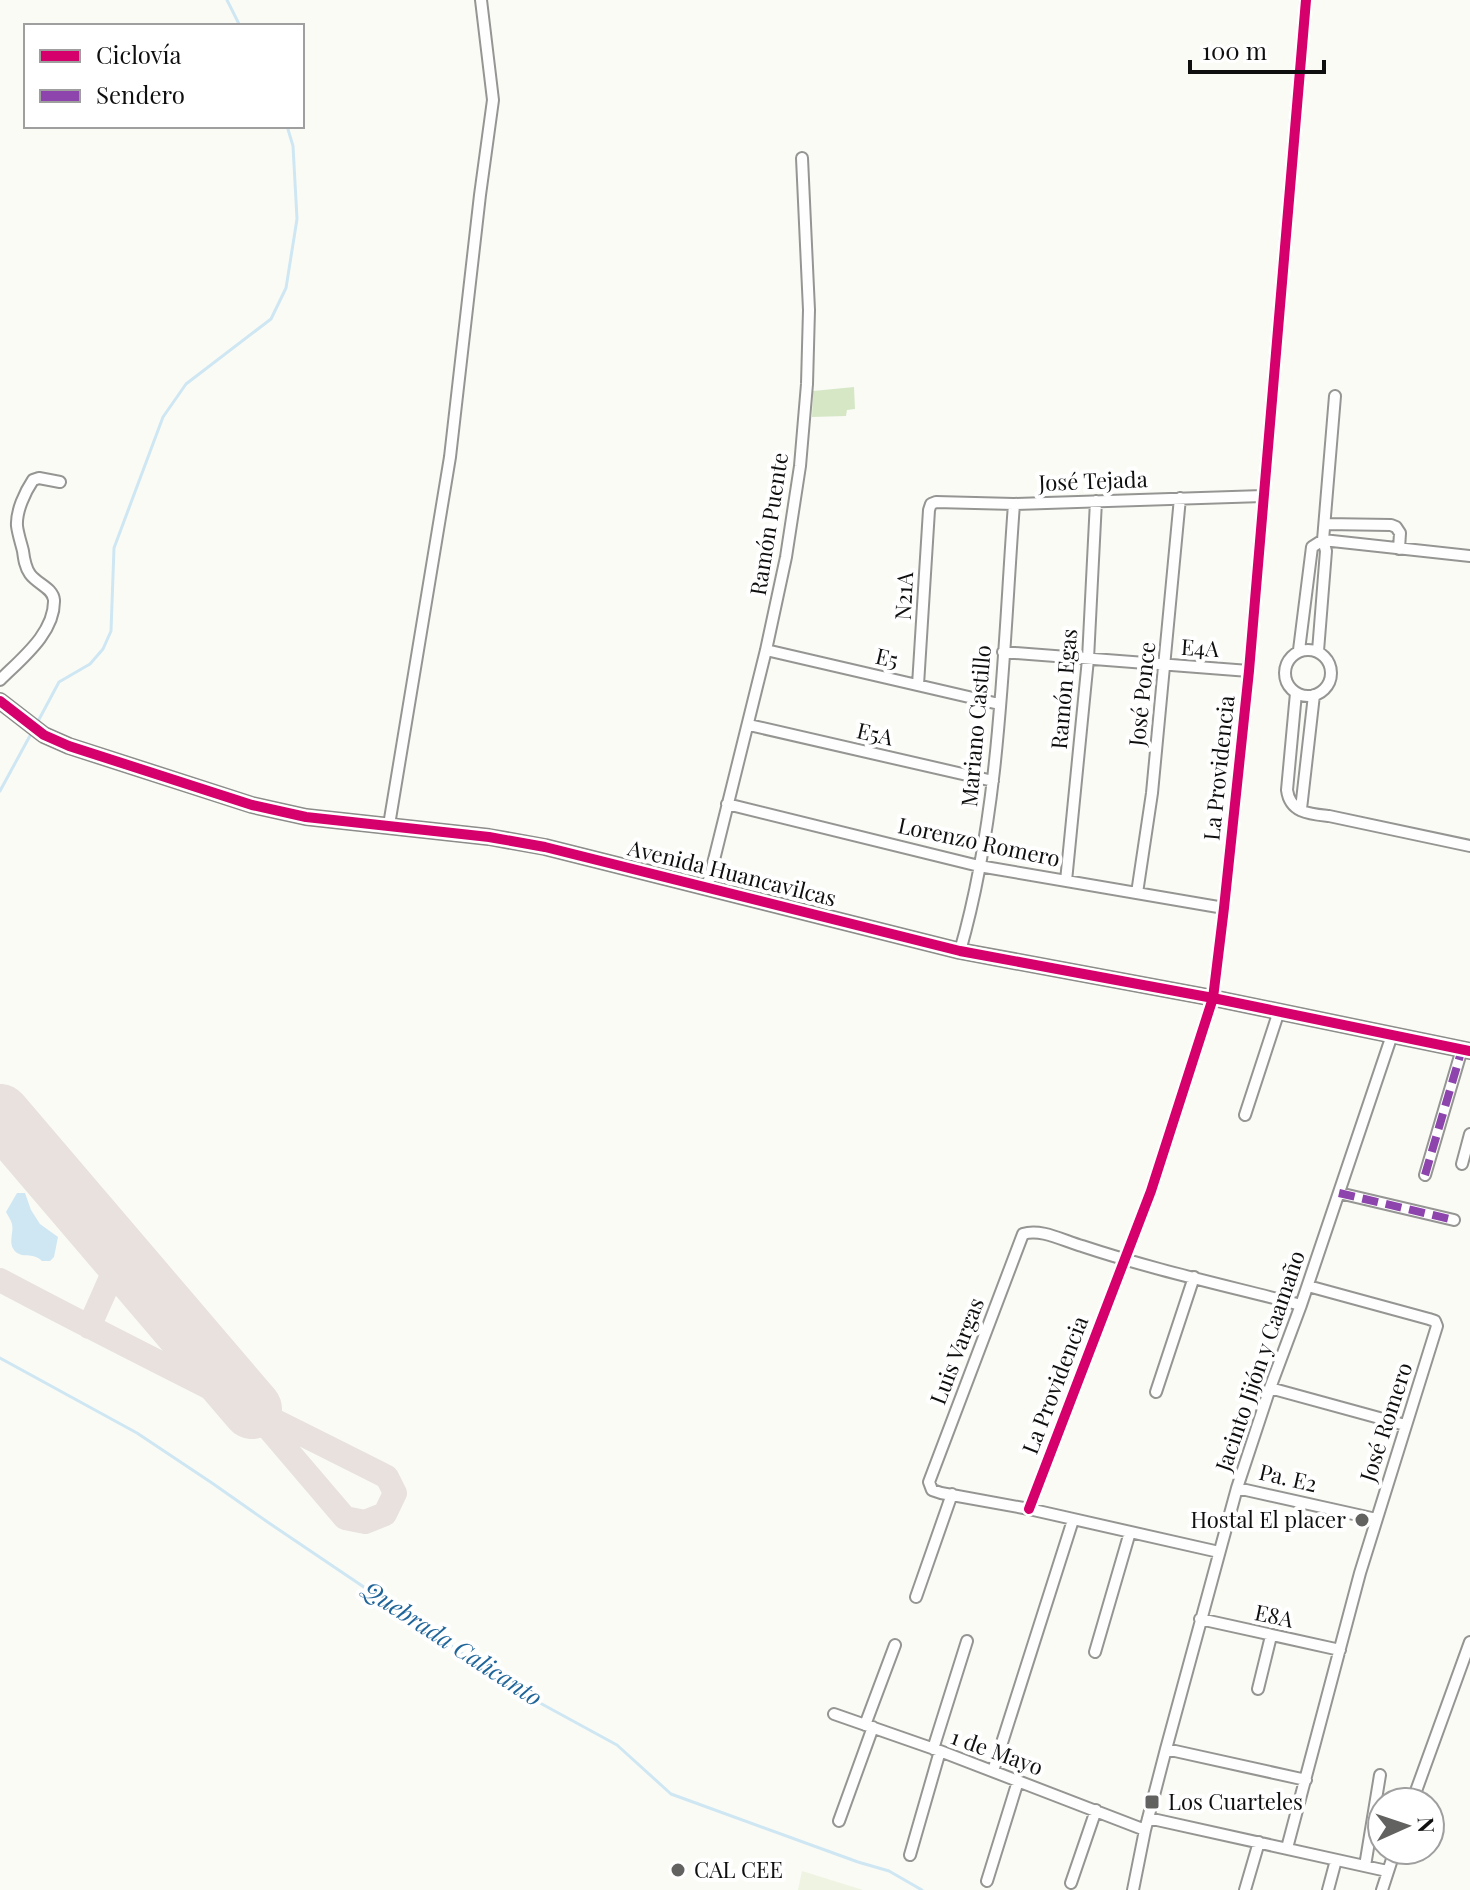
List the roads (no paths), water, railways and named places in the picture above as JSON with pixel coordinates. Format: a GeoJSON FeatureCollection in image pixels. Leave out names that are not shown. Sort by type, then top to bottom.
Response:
{"type":"FeatureCollection","features":[{"type":"Feature","properties":{"kind":"street"},"geometry":{"type":"LineString","coordinates":[[389,825],[450,457],[493,100],[481,0]]}},
{"type":"Feature","properties":{"kind":"street","name":"La Providencia"},"geometry":{"type":"LineString","coordinates":[[1029,1509],[1151,1191],[1213,998],[1249,671],[1306,0]]}},
{"type":"Feature","properties":{"kind":"street","name":"Ramón Puente"},"geometry":{"type":"LineString","coordinates":[[707,888],[766,650],[786,557],[800,466],[809,310],[802,158]]}},
{"type":"Feature","properties":{"kind":"street"},"geometry":{"type":"LineString","coordinates":[[1318,651],[1335,396]]}},
{"type":"Feature","properties":{"kind":"street"},"geometry":{"type":"LineString","coordinates":[[0,680],[45,632],[51,618],[53,596],[29,572],[17,527],[24,497],[33,480],[39,478],[60,482]]}},
{"type":"Feature","properties":{"kind":"street","name":"José Tejada"},"geometry":{"type":"LineString","coordinates":[[929,510],[931,504],[936,502],[1014,504],[1263,496]]}},
{"type":"Feature","properties":{"kind":"street","name":"José Ponce"},"geometry":{"type":"LineString","coordinates":[[1137,893],[1152,793],[1180,498]]}},
{"type":"Feature","properties":{"kind":"street","name":"Ramón Egas"},"geometry":{"type":"LineString","coordinates":[[1066,881],[1088,659],[1096,501]]}},
{"type":"Feature","properties":{"kind":"street","name":"Mariano Castillo"},"geometry":{"type":"LineString","coordinates":[[960,951],[979,866],[993,781],[1014,504]]}},
{"type":"Feature","properties":{"kind":"street","name":"N21A"},"geometry":{"type":"LineString","coordinates":[[918,685],[929,510]]}},
{"type":"Feature","properties":{"kind":"street"},"geometry":{"type":"LineString","coordinates":[[1325,524],[1391,525],[1400,533],[1399,549]]}},
{"type":"Feature","properties":{"kind":"street"},"geometry":{"type":"LineString","coordinates":[[1299,650],[1312,547],[1323,540],[1470,556]]}},
{"type":"Feature","properties":{"kind":"street","name":"E5"},"geometry":{"type":"LineString","coordinates":[[766,650],[999,704]]}},
{"type":"Feature","properties":{"kind":"street"},"geometry":{"type":"LineString","coordinates":[[1299,650],[1318,651],[1330,665],[1332,675],[1329,684],[1314,695],[1296,693],[1285,679],[1287,662],[1299,650]]}},
{"type":"Feature","properties":{"kind":"street","name":"E4A"},"geometry":{"type":"LineString","coordinates":[[1003,652],[1249,671]]}},
{"type":"Feature","properties":{"kind":"street"},"geometry":{"type":"LineString","coordinates":[[1296,693],[1287,790],[1292,807],[1470,845]]}},
{"type":"Feature","properties":{"kind":"street"},"geometry":{"type":"LineString","coordinates":[[1301,809],[1314,695]]}},
{"type":"Feature","properties":{"kind":"street","name":"Avenida Huancavilcas"},"geometry":{"type":"LineString","coordinates":[[0,701],[44,735],[105,759],[252,805],[306,817],[489,837],[545,847],[960,951],[1213,998],[1466,1050]]}},
{"type":"Feature","properties":{"kind":"street","name":"E5A"},"geometry":{"type":"LineString","coordinates":[[749,725],[993,781]]}},
{"type":"Feature","properties":{"kind":"street","name":"Lorenzo Romero"},"geometry":{"type":"LineString","coordinates":[[727,804],[979,866],[1224,908]]}},
{"type":"Feature","properties":{"kind":"street"},"geometry":{"type":"LineString","coordinates":[[1245,1115],[1279,1011]]}},
{"type":"Feature","properties":{"kind":"street","name":"Jacinto Jijón y Caamaño"},"geometry":{"type":"LineString","coordinates":[[1133,1890],[1166,1749],[1237,1488],[1392,1035]]}},
{"type":"Feature","properties":{"kind":"street"},"geometry":{"type":"LineString","coordinates":[[1425,1175],[1466,1050]]}},
{"type":"Feature","properties":{"kind":"street"},"geometry":{"type":"LineString","coordinates":[[1462,1164],[1470,1134]]}},
{"type":"Feature","properties":{"kind":"street"},"geometry":{"type":"LineString","coordinates":[[1339,1193],[1454,1220]]}},
{"type":"Feature","properties":{"kind":"street","name":"Luis Vargas"},"geometry":{"type":"LineString","coordinates":[[952,1494],[932,1490],[929,1482],[1023,1234],[1042,1234],[1124,1260]]}},
{"type":"Feature","properties":{"kind":"street"},"geometry":{"type":"LineString","coordinates":[[1124,1260],[1301,1305]]}},
{"type":"Feature","properties":{"kind":"street"},"geometry":{"type":"LineString","coordinates":[[1156,1392],[1194,1277]]}},
{"type":"Feature","properties":{"kind":"street","name":"José Romero"},"geometry":{"type":"LineString","coordinates":[[1287,1848],[1360,1573],[1437,1326],[1435,1321],[1308,1286]]}},
{"type":"Feature","properties":{"kind":"street"},"geometry":{"type":"LineString","coordinates":[[1270,1388],[1405,1425]]}},
{"type":"Feature","properties":{"kind":"street","name":"Pa. E2"},"geometry":{"type":"LineString","coordinates":[[1237,1488],[1376,1519]]}},
{"type":"Feature","properties":{"kind":"street"},"geometry":{"type":"LineString","coordinates":[[916,1597],[952,1494],[1219,1552]]}},
{"type":"Feature","properties":{"kind":"street"},"geometry":{"type":"LineString","coordinates":[[993,1771],[1073,1520]]}},
{"type":"Feature","properties":{"kind":"street"},"geometry":{"type":"LineString","coordinates":[[1095,1652],[1130,1532]]}},
{"type":"Feature","properties":{"kind":"street","name":"E8A"},"geometry":{"type":"LineString","coordinates":[[1200,1619],[1340,1650]]}},
{"type":"Feature","properties":{"kind":"street"},"geometry":{"type":"LineString","coordinates":[[1258,1689],[1271,1636]]}},
{"type":"Feature","properties":{"kind":"street"},"geometry":{"type":"LineString","coordinates":[[910,1855],[967,1641]]}},
{"type":"Feature","properties":{"kind":"street"},"geometry":{"type":"LineString","coordinates":[[1418,1786],[1470,1642]]}},
{"type":"Feature","properties":{"kind":"street"},"geometry":{"type":"LineString","coordinates":[[839,1821],[895,1645]]}},
{"type":"Feature","properties":{"kind":"street","name":"1 de Mayo"},"geometry":{"type":"LineString","coordinates":[[834,1714],[1096,1810],[1147,1824],[1259,1842],[1387,1871]]}},
{"type":"Feature","properties":{"kind":"street"},"geometry":{"type":"LineString","coordinates":[[1166,1749],[1306,1780]]}},
{"type":"Feature","properties":{"kind":"street"},"geometry":{"type":"LineString","coordinates":[[1365,1866],[1380,1775]]}},
{"type":"Feature","properties":{"kind":"street"},"geometry":{"type":"LineString","coordinates":[[987,1881],[1018,1781]]}},
{"type":"Feature","properties":{"kind":"street"},"geometry":{"type":"LineString","coordinates":[[1071,1883],[1096,1810]]}},
{"type":"Feature","properties":{"kind":"street"},"geometry":{"type":"LineString","coordinates":[[1245,1890],[1259,1842]]}},
{"type":"Feature","properties":{"kind":"street"},"geometry":{"type":"LineString","coordinates":[[1328,1890],[1336,1860]]}},
{"type":"Feature","properties":{"kind":"street"},"geometry":{"type":"LineString","coordinates":[[1382,1890],[1389,1866]]}},
{"type":"Feature","properties":{"kind":"water"},"geometry":{"type":"Polygon","coordinates":[[[17,1193],[25,1193],[40,1224],[58,1237],[54,1257],[50,1261],[20,1255],[12,1247],[12,1224],[6,1212],[17,1193]]]}},
{"type":"Feature","properties":{"kind":"waterway","name":"Quebrada Calicanto"},"geometry":{"type":"LineString","coordinates":[[227,0],[239,24]]}},
{"type":"Feature","properties":{"kind":"waterway","name":"Quebrada Calicanto"},"geometry":{"type":"LineString","coordinates":[[36,725],[59,682],[90,664],[103,649],[111,631],[114,548],[163,417],[186,384],[271,319],[286,288],[297,219],[293,146],[288,128]]}},
{"type":"Feature","properties":{"kind":"waterway","name":"Quebrada Calicanto"},"geometry":{"type":"LineString","coordinates":[[0,791],[32,732]]}},
{"type":"Feature","properties":{"kind":"waterway","name":"Quebrada Calicanto"},"geometry":{"type":"LineString","coordinates":[[0,1358],[137,1433],[518,1691],[617,1745],[671,1794],[889,1871],[922,1890]]}},
{"type":"Feature","properties":{"kind":"place","name":"Hostal El placer"},"geometry":{"type":"Point","coordinates":[1362,1520]}},
{"type":"Feature","properties":{"kind":"place","name":"Los Cuarteles"},"geometry":{"type":"Point","coordinates":[1152,1802]}},
{"type":"Feature","properties":{"kind":"place","name":"CAL CEE"},"geometry":{"type":"Point","coordinates":[678,1870]}}]}
